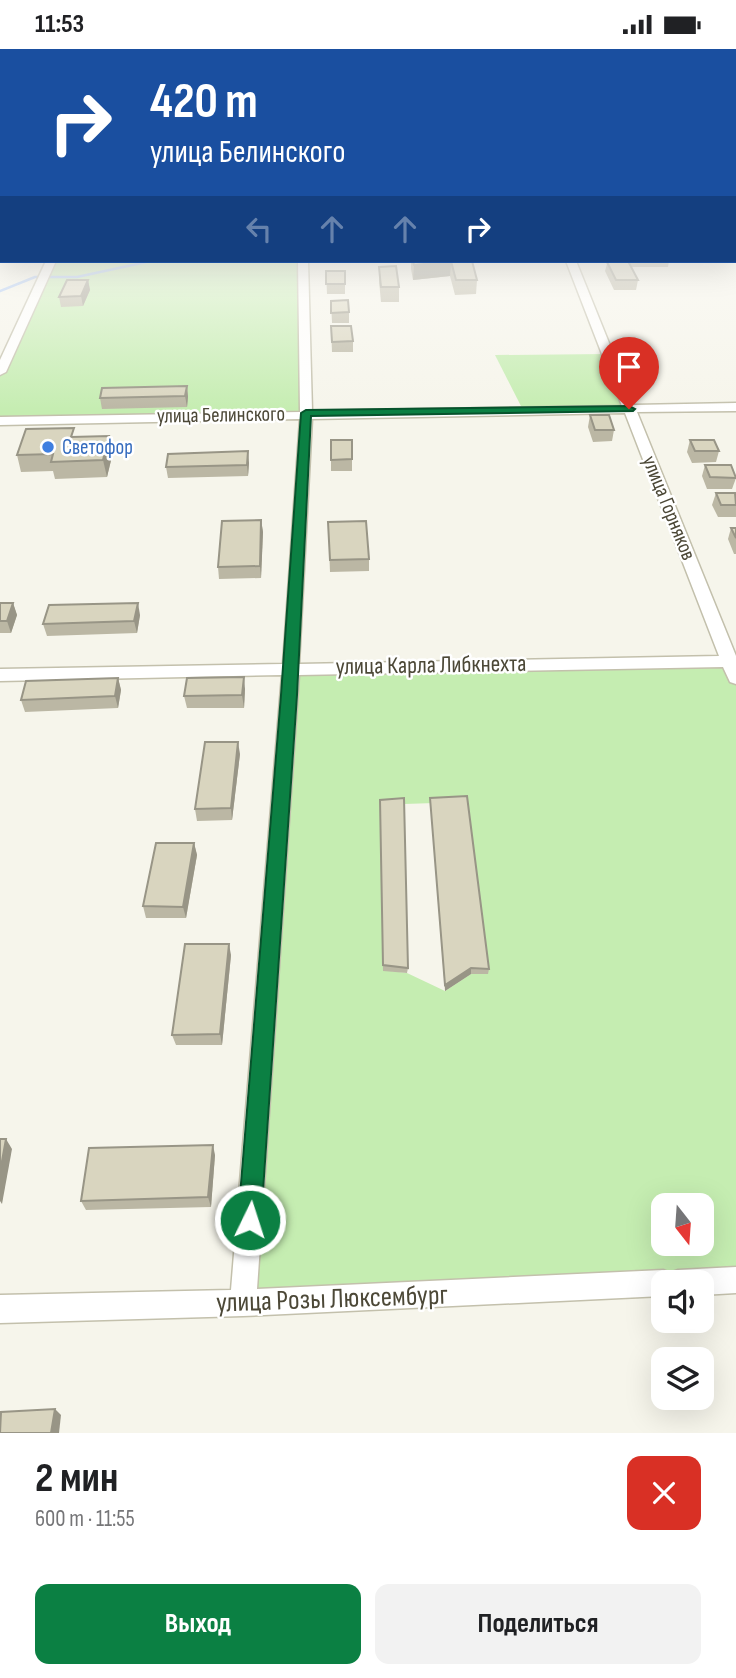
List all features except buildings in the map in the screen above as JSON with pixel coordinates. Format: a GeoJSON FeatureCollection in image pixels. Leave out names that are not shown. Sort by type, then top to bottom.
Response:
{"type":"FeatureCollection","features":[{"type":"Feature","properties":{"kind":"street"},"geometry":{"type":"LineString","coordinates":[[0,372],[41,283]]}},
{"type":"Feature","properties":{"kind":"street"},"geometry":{"type":"LineString","coordinates":[[243,1303],[291,667],[306,413],[303,283]]}},
{"type":"Feature","properties":{"kind":"street","name":"улица Горняков"},"geometry":{"type":"LineString","coordinates":[[579,283],[733,661],[736,678]]}},
{"type":"Feature","properties":{"kind":"street","name":"улица Белинского"},"geometry":{"type":"LineString","coordinates":[[0,421],[306,413],[736,407]]}},
{"type":"Feature","properties":{"kind":"street","name":"улица Карла Либкнехта"},"geometry":{"type":"LineString","coordinates":[[0,675],[291,667],[733,661]]}},
{"type":"Feature","properties":{"kind":"street"},"geometry":{"type":"LineString","coordinates":[[714,1281],[736,1280]]}},
{"type":"Feature","properties":{"kind":"street","name":"улица Розы Люксембург"},"geometry":{"type":"LineString","coordinates":[[0,1309],[243,1303],[651,1284]]}},
{"type":"Feature","properties":{"kind":"green space"},"geometry":{"type":"Polygon","coordinates":[[[41,283],[303,283],[306,413],[0,421],[0,372],[41,283]]]}},
{"type":"Feature","properties":{"kind":"green space"},"geometry":{"type":"Polygon","coordinates":[[[607,354],[629,409],[523,410],[495,355],[607,354]]]}},
{"type":"Feature","properties":{"kind":"green space"},"geometry":{"type":"Polygon","coordinates":[[[730,661],[736,678],[736,1280],[714,1281],[714,1270],[651,1270],[651,1284],[243,1303],[291,667],[730,661]],[[466,802],[404,804],[383,970],[407,973],[445,991],[471,974],[488,974],[466,802]]]}},
{"type":"Feature","properties":{"kind":"waterway"},"geometry":{"type":"LineString","coordinates":[[0,291],[21,283]]}},
{"type":"Feature","properties":{"kind":"place","name":"Светофор"},"geometry":{"type":"Point","coordinates":[48,447]}},
{"type":"Feature","properties":{"kind":"route"},"geometry":{"type":"LineString","coordinates":[[250,1220],[289,695],[306,413],[629,409]]}}]}
